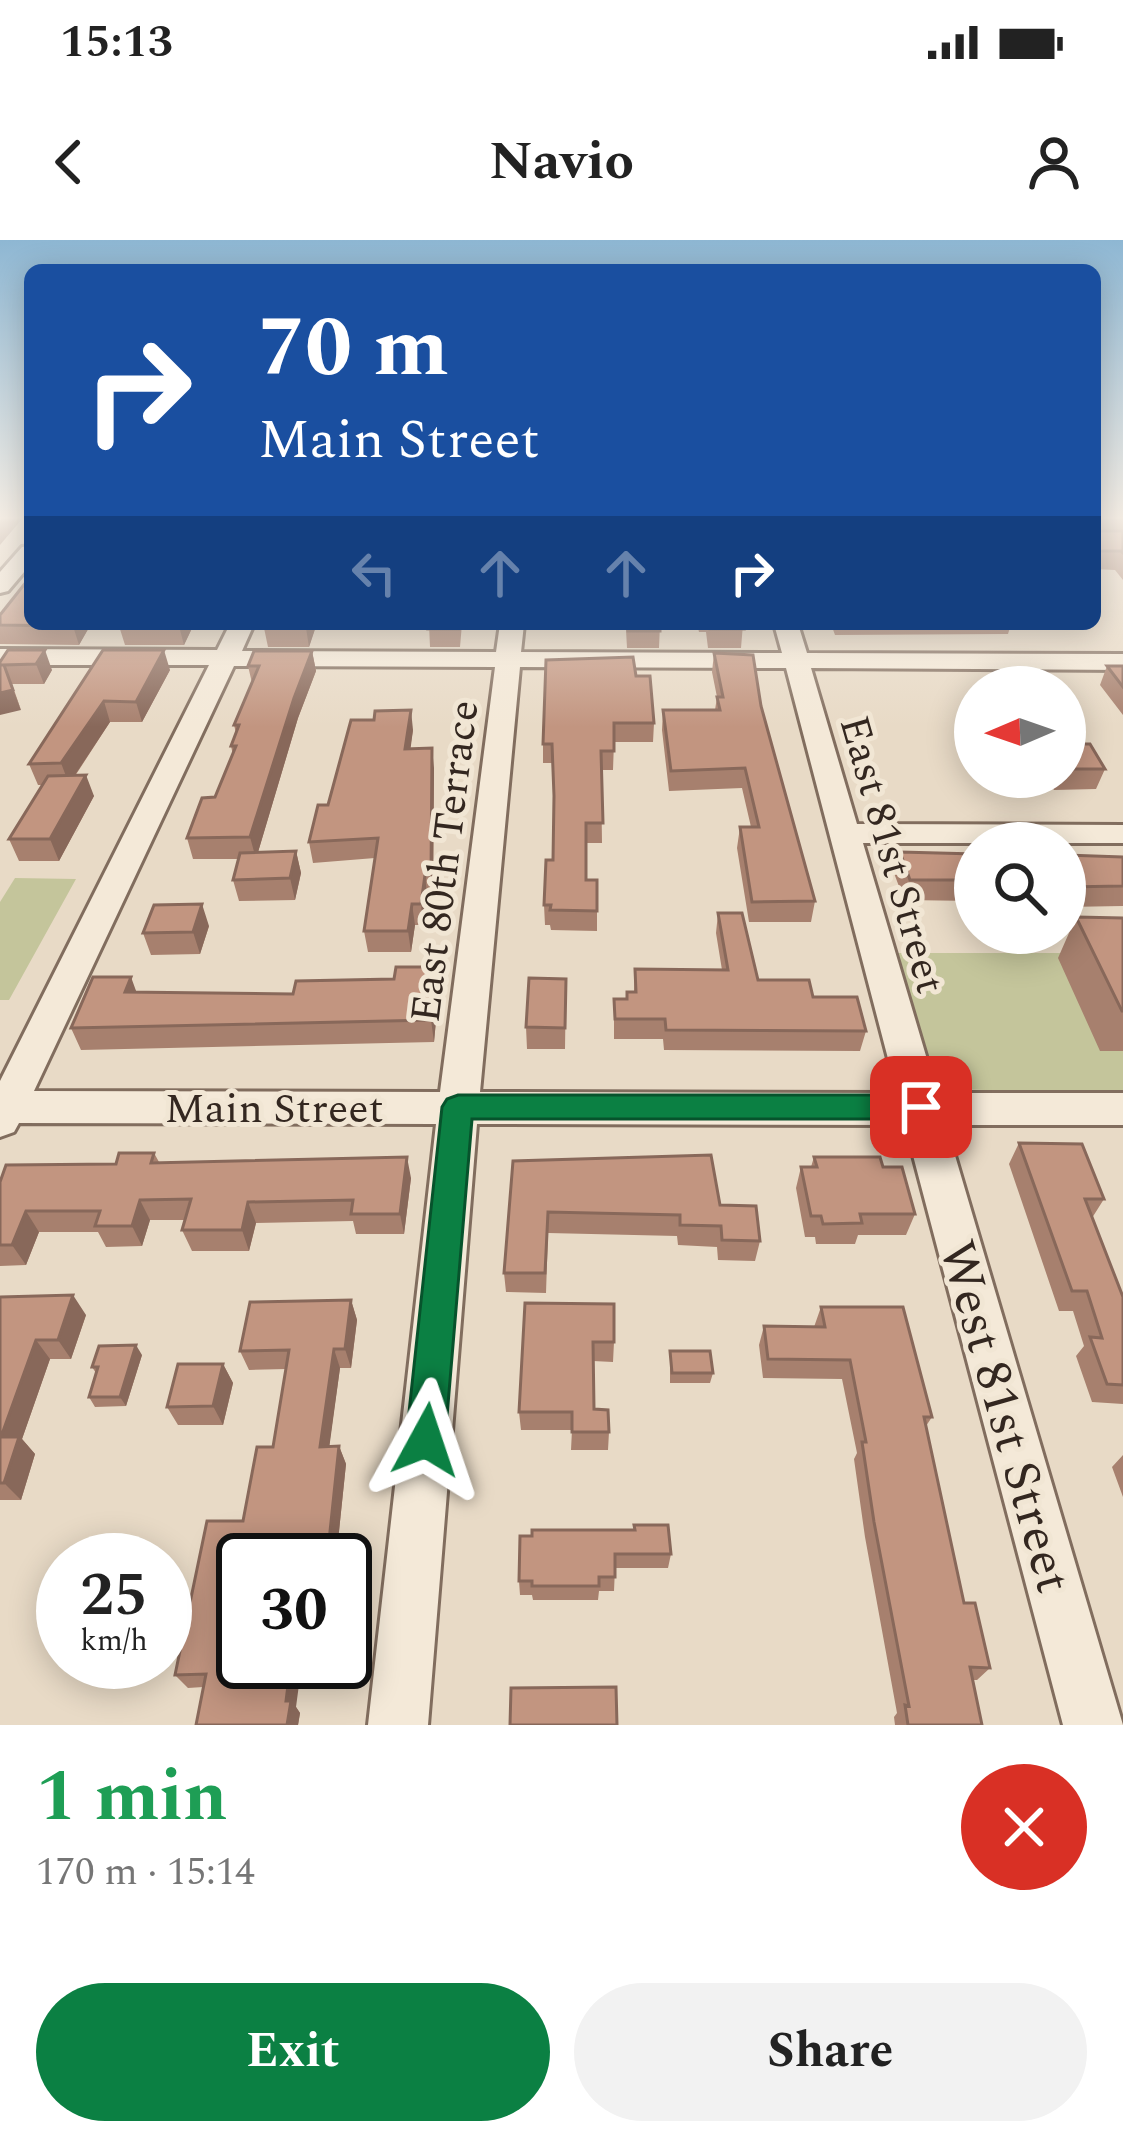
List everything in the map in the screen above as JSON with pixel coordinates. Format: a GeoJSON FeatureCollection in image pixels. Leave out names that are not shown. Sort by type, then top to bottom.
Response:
{"type":"FeatureCollection","features":[{"type":"Feature","properties":{"kind":"street"},"geometry":{"type":"LineString","coordinates":[[2,1111],[239,630]]}},
{"type":"Feature","properties":{"kind":"street","name":"East 80th Terrace"},"geometry":{"type":"LineString","coordinates":[[398,1725],[458,1107],[512,630]]}},
{"type":"Feature","properties":{"kind":"street","name":"East 81st Street"},"geometry":{"type":"LineString","coordinates":[[788,630],[921,1107]]}},
{"type":"Feature","properties":{"kind":"street"},"geometry":{"type":"LineString","coordinates":[[0,657],[1123,662]]}},
{"type":"Feature","properties":{"kind":"street"},"geometry":{"type":"LineString","coordinates":[[844,833],[1123,834]]}},
{"type":"Feature","properties":{"kind":"street","name":"West 81st Street"},"geometry":{"type":"LineString","coordinates":[[921,1107],[1093,1725]]}},
{"type":"Feature","properties":{"kind":"street","name":"Main Street"},"geometry":{"type":"LineString","coordinates":[[2,1111],[1123,1108]]}},
{"type":"Feature","properties":{"kind":"green space"},"geometry":{"type":"Polygon","coordinates":[[[15,878],[76,879],[9,1000],[0,1000],[0,902],[15,878]]]}},
{"type":"Feature","properties":{"kind":"green space"},"geometry":{"type":"Polygon","coordinates":[[[893,953],[1123,953],[1123,1095],[957,1089],[932,1077],[893,953]]]}},
{"type":"Feature","properties":{"kind":"building"},"geometry":{"type":"Polygon","coordinates":[[[24,588],[24,625],[0,625],[0,615],[24,588]]]}},
{"type":"Feature","properties":{"kind":"building"},"geometry":{"type":"Polygon","coordinates":[[[8,650],[45,650],[36,664],[4,665],[13,690],[0,693],[0,662],[8,650]]]}},
{"type":"Feature","properties":{"kind":"building"},"geometry":{"type":"Polygon","coordinates":[[[103,650],[164,650],[136,702],[104,701],[61,763],[29,764],[103,650]]]}},
{"type":"Feature","properties":{"kind":"building"},"geometry":{"type":"Polygon","coordinates":[[[254,651],[312,651],[250,837],[187,838],[202,798],[215,797],[236,746],[231,746],[239,725],[234,725],[259,666],[248,666],[254,651]]]}},
{"type":"Feature","properties":{"kind":"building"},"geometry":{"type":"Polygon","coordinates":[[[714,653],[753,655],[761,706],[815,901],[752,902],[740,827],[759,827],[745,768],[671,771],[663,710],[720,710],[717,697],[723,697],[714,653]]]}},
{"type":"Feature","properties":{"kind":"building"},"geometry":{"type":"Polygon","coordinates":[[[633,657],[636,676],[650,676],[654,723],[614,723],[614,751],[601,751],[603,823],[586,823],[586,880],[597,880],[597,911],[550,910],[551,905],[544,905],[546,860],[553,860],[554,796],[552,744],[543,744],[546,660],[633,657]]]}},
{"type":"Feature","properties":{"kind":"building"},"geometry":{"type":"Polygon","coordinates":[[[1107,666],[1123,666],[1123,687],[1107,666]]]}},
{"type":"Feature","properties":{"kind":"building"},"geometry":{"type":"Polygon","coordinates":[[[411,710],[405,749],[432,748],[431,875],[425,875],[421,904],[412,904],[408,931],[364,931],[378,838],[309,842],[318,805],[328,805],[351,720],[374,720],[375,711],[411,710]]]}},
{"type":"Feature","properties":{"kind":"building"},"geometry":{"type":"Polygon","coordinates":[[[1086,744],[1090,744],[1105,769],[1086,769],[1086,744]]]}},
{"type":"Feature","properties":{"kind":"building"},"geometry":{"type":"Polygon","coordinates":[[[86,775],[50,839],[9,839],[48,776],[86,775]]]}},
{"type":"Feature","properties":{"kind":"building"},"geometry":{"type":"Polygon","coordinates":[[[296,851],[290,878],[233,880],[240,853],[296,851]]]}},
{"type":"Feature","properties":{"kind":"building"},"geometry":{"type":"Polygon","coordinates":[[[900,852],[954,853],[954,880],[910,880],[900,852]]]}},
{"type":"Feature","properties":{"kind":"building"},"geometry":{"type":"Polygon","coordinates":[[[1086,856],[1123,857],[1123,886],[1086,887],[1086,856]]]}},
{"type":"Feature","properties":{"kind":"building"},"geometry":{"type":"Polygon","coordinates":[[[202,904],[193,932],[143,933],[154,905],[202,904]]]}},
{"type":"Feature","properties":{"kind":"building"},"geometry":{"type":"Polygon","coordinates":[[[718,913],[742,913],[758,980],[809,980],[813,997],[857,997],[866,1031],[666,1030],[665,1019],[615,1019],[614,999],[627,999],[627,992],[636,992],[635,969],[728,970],[718,913]]]}},
{"type":"Feature","properties":{"kind":"building"},"geometry":{"type":"Polygon","coordinates":[[[1086,917],[1123,918],[1122,1011],[1086,937],[1086,917]]]}},
{"type":"Feature","properties":{"kind":"building"},"geometry":{"type":"Polygon","coordinates":[[[396,967],[436,967],[431,1020],[71,1028],[93,977],[131,977],[125,992],[293,994],[296,981],[394,979],[396,967]]]}},
{"type":"Feature","properties":{"kind":"building"},"geometry":{"type":"Polygon","coordinates":[[[529,978],[566,979],[565,1028],[526,1027],[529,978]]]}},
{"type":"Feature","properties":{"kind":"building"},"geometry":{"type":"Polygon","coordinates":[[[1019,1143],[1082,1144],[1104,1199],[1085,1199],[1123,1297],[1123,1385],[1107,1384],[1090,1337],[1102,1338],[1087,1291],[1072,1291],[1019,1143]]]}},
{"type":"Feature","properties":{"kind":"building"},"geometry":{"type":"Polygon","coordinates":[[[119,1153],[154,1153],[151,1163],[407,1157],[400,1214],[351,1214],[353,1200],[248,1202],[242,1230],[182,1230],[191,1199],[140,1200],[132,1226],[95,1226],[100,1211],[26,1211],[12,1245],[0,1245],[0,1182],[6,1165],[116,1164],[119,1153]]]}},
{"type":"Feature","properties":{"kind":"building"},"geometry":{"type":"Polygon","coordinates":[[[711,1155],[720,1205],[756,1206],[760,1241],[722,1240],[721,1226],[680,1225],[680,1215],[548,1212],[545,1273],[504,1273],[513,1161],[711,1155]]]}},
{"type":"Feature","properties":{"kind":"building"},"geometry":{"type":"Polygon","coordinates":[[[814,1157],[880,1157],[883,1167],[902,1167],[915,1214],[860,1214],[862,1223],[823,1224],[821,1216],[811,1216],[801,1167],[817,1167],[814,1157]]]}},
{"type":"Feature","properties":{"kind":"building"},"geometry":{"type":"Polygon","coordinates":[[[73,1295],[58,1340],[36,1340],[1,1437],[19,1437],[4,1483],[0,1483],[0,1297],[73,1295]]]}},
{"type":"Feature","properties":{"kind":"building"},"geometry":{"type":"Polygon","coordinates":[[[351,1300],[345,1349],[334,1349],[320,1447],[339,1446],[330,1533],[216,1533],[216,1689],[288,1689],[286,1701],[291,1701],[287,1725],[196,1725],[206,1674],[192,1674],[192,1593],[207,1521],[243,1521],[257,1447],[273,1447],[289,1350],[240,1351],[250,1302],[351,1300]]]}},
{"type":"Feature","properties":{"kind":"building"},"geometry":{"type":"Polygon","coordinates":[[[525,1303],[614,1304],[614,1342],[593,1342],[594,1409],[608,1410],[609,1432],[572,1432],[572,1412],[519,1412],[525,1303]]]}},
{"type":"Feature","properties":{"kind":"building"},"geometry":{"type":"Polygon","coordinates":[[[821,1307],[903,1307],[932,1417],[924,1417],[964,1603],[975,1603],[990,1668],[970,1667],[982,1725],[908,1725],[905,1705],[909,1706],[850,1360],[768,1359],[764,1326],[825,1327],[821,1307]]]}},
{"type":"Feature","properties":{"kind":"building"},"geometry":{"type":"Polygon","coordinates":[[[136,1345],[120,1397],[89,1397],[99,1346],[136,1345]]]}},
{"type":"Feature","properties":{"kind":"building"},"geometry":{"type":"Polygon","coordinates":[[[670,1351],[710,1351],[713,1373],[672,1373],[670,1351]]]}},
{"type":"Feature","properties":{"kind":"building"},"geometry":{"type":"Polygon","coordinates":[[[178,1364],[223,1364],[213,1406],[167,1407],[178,1364]]]}},
{"type":"Feature","properties":{"kind":"building"},"geometry":{"type":"Polygon","coordinates":[[[634,1525],[668,1525],[671,1554],[615,1554],[615,1577],[599,1577],[599,1586],[532,1586],[532,1581],[519,1581],[520,1536],[532,1536],[532,1530],[635,1530],[634,1525]]]}},
{"type":"Feature","properties":{"kind":"building"},"geometry":{"type":"Polygon","coordinates":[[[616,1687],[617,1725],[510,1725],[511,1688],[616,1687]]]}},
{"type":"Feature","properties":{"kind":"route"},"geometry":{"type":"LineString","coordinates":[[426,1440],[458,1107],[921,1107]]}}]}
